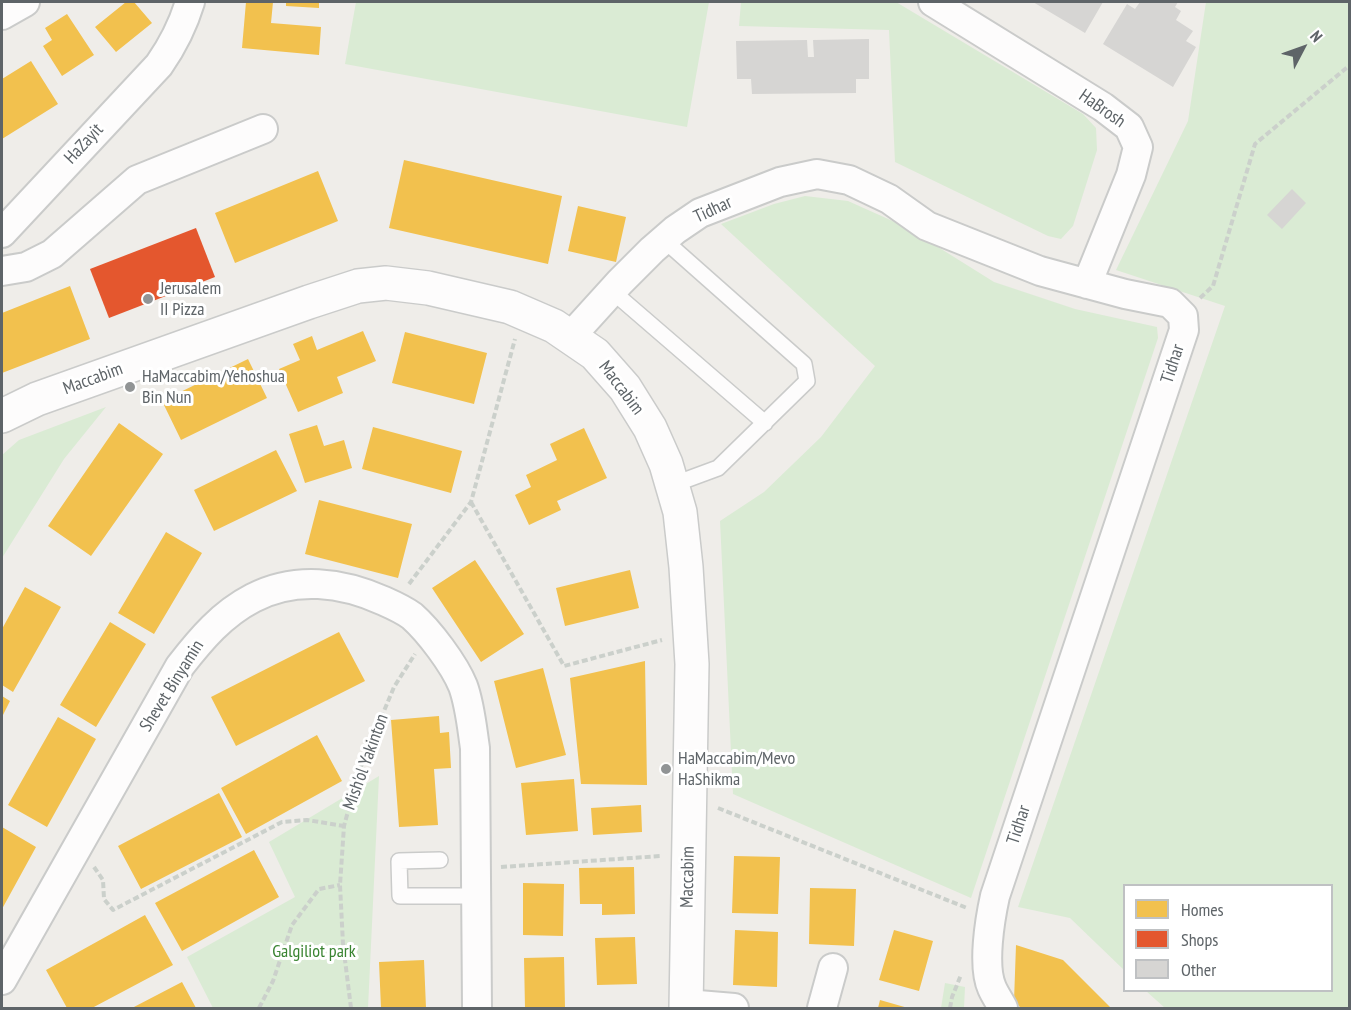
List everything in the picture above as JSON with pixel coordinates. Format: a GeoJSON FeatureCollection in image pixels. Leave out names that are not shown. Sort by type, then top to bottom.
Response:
{"type":"FeatureCollection","features":[{"type":"Feature","properties":{"kind":"street"},"geometry":{"type":"LineString","coordinates":[[2,15],[25,2]]}},
{"type":"Feature","properties":{"kind":"street","name":"HaZayit"},"geometry":{"type":"LineString","coordinates":[[165,55],[174,34],[175,18],[171,2]]}},
{"type":"Feature","properties":{"kind":"street","name":"HaZayit"},"geometry":{"type":"LineString","coordinates":[[2,233],[159,65],[184,22],[190,2]]}},
{"type":"Feature","properties":{"kind":"street","name":"HaBrosh"},"geometry":{"type":"LineString","coordinates":[[933,2],[1103,107],[1130,127],[1138,147],[1131,176],[1087,284]]}},
{"type":"Feature","properties":{"kind":"street"},"geometry":{"type":"LineString","coordinates":[[2,271],[26,267],[52,254],[137,180],[263,129]]}},
{"type":"Feature","properties":{"kind":"street","name":"Tidhar"},"geometry":{"type":"LineString","coordinates":[[571,336],[612,291],[664,240],[700,213],[780,182],[817,174],[849,180],[889,199],[927,226],[1040,271],[1170,303],[1183,316],[1184,330],[995,896],[990,918],[987,958],[991,986],[1003,1008]]}},
{"type":"Feature","properties":{"kind":"street","name":"Maccabim"},"geometry":{"type":"LineString","coordinates":[[2,416],[37,399],[288,310],[358,286],[386,283],[407,284],[510,307],[554,326],[595,354],[625,388],[650,428],[666,464],[681,523],[692,664],[686,1006]]}},
{"type":"Feature","properties":{"kind":"street","name":"Maccabim"},"geometry":{"type":"LineString","coordinates":[[2,407],[37,399]]}},
{"type":"Feature","properties":{"kind":"street","name":"Shevet Binyamin"},"geometry":{"type":"LineString","coordinates":[[2,980],[180,666],[211,628],[253,598],[273,589],[326,583],[368,594],[411,615],[428,633],[462,685],[471,717],[475,748],[477,1008]]}},
{"type":"Feature","properties":{"kind":"street"},"geometry":{"type":"LineString","coordinates":[[822,1008],[832,968]]}},
{"type":"Feature","properties":{"kind":"street"},"geometry":{"type":"LineString","coordinates":[[686,1006],[734,1008]]}},
{"type":"Feature","properties":{"kind":"lane"},"geometry":{"type":"LineString","coordinates":[[664,240],[804,364],[807,381],[718,468],[672,485]]}},
{"type":"Feature","properties":{"kind":"lane"},"geometry":{"type":"LineString","coordinates":[[612,291],[765,423]]}},
{"type":"Feature","properties":{"kind":"lane"},"geometry":{"type":"LineString","coordinates":[[440,860],[399,861],[400,896],[476,882]]}},
{"type":"Feature","properties":{"kind":"path"},"geometry":{"type":"LineString","coordinates":[[1183,316],[1213,286],[1255,144],[1350,65]]}},
{"type":"Feature","properties":{"kind":"path"},"geometry":{"type":"LineString","coordinates":[[393,606],[471,502],[522,312]]}},
{"type":"Feature","properties":{"kind":"path"},"geometry":{"type":"LineString","coordinates":[[471,502],[564,666],[690,632]]}},
{"type":"Feature","properties":{"kind":"path","name":"Mish'ol Yakinton"},"geometry":{"type":"LineString","coordinates":[[351,1008],[343,944],[340,885],[344,826],[359,771],[394,687],[428,633]]}},
{"type":"Feature","properties":{"kind":"path"},"geometry":{"type":"LineString","coordinates":[[690,796],[990,918]]}},
{"type":"Feature","properties":{"kind":"path"},"geometry":{"type":"LineString","coordinates":[[70,860],[90,862],[103,880],[104,899],[113,910],[282,822],[307,819],[344,826]]}},
{"type":"Feature","properties":{"kind":"path"},"geometry":{"type":"LineString","coordinates":[[476,882],[688,854]]}},
{"type":"Feature","properties":{"kind":"path"},"geometry":{"type":"LineString","coordinates":[[259,1008],[273,981],[292,925],[319,889],[340,885]]}},
{"type":"Feature","properties":{"kind":"green space"},"geometry":{"type":"Polygon","coordinates":[[[356,2],[709,2],[687,127],[345,64],[356,2]]]}},
{"type":"Feature","properties":{"kind":"green space"},"geometry":{"type":"Polygon","coordinates":[[[741,2],[896,2],[1083,114],[1096,128],[1097,150],[1073,226],[1061,239],[1048,236],[895,162],[889,30],[739,26],[741,2]]]}},
{"type":"Feature","properties":{"kind":"green space"},"geometry":{"type":"Polygon","coordinates":[[[1206,2],[1349,2],[1349,1008],[1165,1008],[1147,992],[1333,992],[1333,884],[1123,884],[1123,969],[1070,918],[1018,907],[1225,306],[1116,270],[1188,121],[1206,2]]]}},
{"type":"Feature","properties":{"kind":"green space"},"geometry":{"type":"Polygon","coordinates":[[[805,196],[848,201],[906,227],[994,282],[1075,309],[1157,327],[1158,338],[971,898],[733,794],[720,521],[764,492],[821,437],[875,366],[721,224],[774,204],[805,196]]]}},
{"type":"Feature","properties":{"kind":"green space"},"geometry":{"type":"Polygon","coordinates":[[[106,407],[64,459],[2,558],[2,455],[19,440],[106,407]]]}},
{"type":"Feature","properties":{"kind":"green space","name":"Galgiliot park"},"geometry":{"type":"Polygon","coordinates":[[[379,776],[368,1008],[213,1008],[187,957],[295,897],[269,842],[379,776]]]}},
{"type":"Feature","properties":{"kind":"green space"},"geometry":{"type":"Polygon","coordinates":[[[945,983],[965,987],[964,1008],[941,1008],[945,983]]]}},
{"type":"Feature","properties":{"kind":"building: Homes"},"geometry":{"type":"Polygon","coordinates":[[[126,2],[134,2],[152,23],[116,52],[95,27],[126,2]]]}},
{"type":"Feature","properties":{"kind":"building: Homes"},"geometry":{"type":"Polygon","coordinates":[[[246,2],[273,2],[271,23],[321,27],[319,55],[242,48],[246,2]]]}},
{"type":"Feature","properties":{"kind":"building: Homes"},"geometry":{"type":"Polygon","coordinates":[[[286,2],[319,2],[319,8],[286,6],[286,2]]]}},
{"type":"Feature","properties":{"kind":"building: Homes"},"geometry":{"type":"Polygon","coordinates":[[[67,14],[94,55],[62,76],[43,46],[52,40],[45,28],[67,14]]]}},
{"type":"Feature","properties":{"kind":"building: Homes"},"geometry":{"type":"Polygon","coordinates":[[[31,61],[58,104],[2,139],[2,79],[31,61]]]}},
{"type":"Feature","properties":{"kind":"building: Homes"},"geometry":{"type":"Polygon","coordinates":[[[404,160],[562,196],[548,264],[389,228],[404,160]]]}},
{"type":"Feature","properties":{"kind":"building: Homes"},"geometry":{"type":"Polygon","coordinates":[[[318,171],[338,221],[235,263],[215,213],[318,171]]]}},
{"type":"Feature","properties":{"kind":"building: Homes"},"geometry":{"type":"Polygon","coordinates":[[[578,206],[626,217],[616,262],[568,251],[578,206]]]}},
{"type":"Feature","properties":{"kind":"building: Homes"},"geometry":{"type":"Polygon","coordinates":[[[70,286],[90,339],[2,373],[2,313],[70,286]]]}},
{"type":"Feature","properties":{"kind":"building: Homes"},"geometry":{"type":"Polygon","coordinates":[[[363,331],[376,361],[337,377],[343,393],[298,412],[279,369],[300,360],[293,344],[312,336],[317,350],[363,331]]]}},
{"type":"Feature","properties":{"kind":"building: Homes"},"geometry":{"type":"Polygon","coordinates":[[[405,332],[487,353],[474,404],[392,383],[405,332]]]}},
{"type":"Feature","properties":{"kind":"building: Homes"},"geometry":{"type":"Polygon","coordinates":[[[248,359],[267,398],[181,440],[162,401],[248,359]]]}},
{"type":"Feature","properties":{"kind":"building: Homes"},"geometry":{"type":"Polygon","coordinates":[[[119,423],[163,454],[91,556],[48,526],[119,423]]]}},
{"type":"Feature","properties":{"kind":"building: Homes"},"geometry":{"type":"Polygon","coordinates":[[[317,425],[324,446],[344,440],[352,468],[305,483],[289,434],[317,425]]]}},
{"type":"Feature","properties":{"kind":"building: Homes"},"geometry":{"type":"Polygon","coordinates":[[[373,427],[462,451],[451,493],[362,469],[373,427]]]}},
{"type":"Feature","properties":{"kind":"building: Homes"},"geometry":{"type":"Polygon","coordinates":[[[584,428],[607,478],[557,501],[561,510],[529,525],[515,495],[531,487],[526,475],[557,460],[550,444],[584,428]]]}},
{"type":"Feature","properties":{"kind":"building: Homes"},"geometry":{"type":"Polygon","coordinates":[[[276,450],[297,491],[214,531],[194,490],[276,450]]]}},
{"type":"Feature","properties":{"kind":"building: Homes"},"geometry":{"type":"Polygon","coordinates":[[[319,500],[412,524],[398,578],[305,554],[319,500]]]}},
{"type":"Feature","properties":{"kind":"building: Homes"},"geometry":{"type":"Polygon","coordinates":[[[166,532],[202,553],[154,634],[118,613],[166,532]]]}},
{"type":"Feature","properties":{"kind":"building: Homes"},"geometry":{"type":"Polygon","coordinates":[[[475,560],[524,634],[481,662],[432,588],[475,560]]]}},
{"type":"Feature","properties":{"kind":"building: Homes"},"geometry":{"type":"Polygon","coordinates":[[[630,570],[639,608],[565,626],[556,588],[630,570]]]}},
{"type":"Feature","properties":{"kind":"building: Homes"},"geometry":{"type":"Polygon","coordinates":[[[25,587],[61,607],[13,692],[2,685],[2,629],[25,587]]]}},
{"type":"Feature","properties":{"kind":"building: Homes"},"geometry":{"type":"Polygon","coordinates":[[[110,622],[146,644],[96,727],[60,705],[110,622]]]}},
{"type":"Feature","properties":{"kind":"building: Homes"},"geometry":{"type":"Polygon","coordinates":[[[339,632],[365,681],[236,746],[211,697],[339,632]]]}},
{"type":"Feature","properties":{"kind":"building: Homes"},"geometry":{"type":"Polygon","coordinates":[[[645,661],[647,785],[581,784],[570,678],[645,661]]]}},
{"type":"Feature","properties":{"kind":"building: Homes"},"geometry":{"type":"Polygon","coordinates":[[[543,668],[566,755],[516,768],[494,681],[543,668]]]}},
{"type":"Feature","properties":{"kind":"building: Homes"},"geometry":{"type":"Polygon","coordinates":[[[2,696],[10,701],[2,717],[2,696]]]}},
{"type":"Feature","properties":{"kind":"building: Homes"},"geometry":{"type":"Polygon","coordinates":[[[439,716],[440,733],[449,732],[451,768],[434,769],[438,825],[399,827],[391,720],[439,716]]]}},
{"type":"Feature","properties":{"kind":"building: Homes"},"geometry":{"type":"Polygon","coordinates":[[[58,717],[96,739],[47,827],[8,805],[58,717]]]}},
{"type":"Feature","properties":{"kind":"building: Homes"},"geometry":{"type":"Polygon","coordinates":[[[317,735],[342,781],[246,834],[221,788],[317,735]]]}},
{"type":"Feature","properties":{"kind":"building: Homes"},"geometry":{"type":"Polygon","coordinates":[[[574,779],[578,831],[526,835],[521,783],[574,779]]]}},
{"type":"Feature","properties":{"kind":"building: Homes"},"geometry":{"type":"Polygon","coordinates":[[[219,793],[242,837],[141,889],[118,846],[219,793]]]}},
{"type":"Feature","properties":{"kind":"building: Homes"},"geometry":{"type":"Polygon","coordinates":[[[641,805],[642,832],[593,835],[591,808],[641,805]]]}},
{"type":"Feature","properties":{"kind":"building: Homes"},"geometry":{"type":"Polygon","coordinates":[[[2,827],[36,847],[2,909],[2,827]]]}},
{"type":"Feature","properties":{"kind":"building: Homes"},"geometry":{"type":"Polygon","coordinates":[[[254,850],[279,897],[182,951],[155,903],[254,850]]]}},
{"type":"Feature","properties":{"kind":"building: Homes"},"geometry":{"type":"Polygon","coordinates":[[[734,856],[780,857],[778,914],[732,913],[734,856]]]}},
{"type":"Feature","properties":{"kind":"building: Homes"},"geometry":{"type":"Polygon","coordinates":[[[634,867],[635,914],[602,915],[602,904],[580,904],[579,868],[634,867]]]}},
{"type":"Feature","properties":{"kind":"building: Homes"},"geometry":{"type":"Polygon","coordinates":[[[523,883],[564,884],[563,936],[523,935],[523,883]]]}},
{"type":"Feature","properties":{"kind":"building: Homes"},"geometry":{"type":"Polygon","coordinates":[[[810,888],[856,889],[854,946],[809,944],[810,888]]]}},
{"type":"Feature","properties":{"kind":"building: Homes"},"geometry":{"type":"Polygon","coordinates":[[[145,915],[173,965],[92,1008],[67,1008],[46,970],[145,915]]]}},
{"type":"Feature","properties":{"kind":"building: Homes"},"geometry":{"type":"Polygon","coordinates":[[[735,930],[778,932],[777,987],[733,985],[735,930]]]}},
{"type":"Feature","properties":{"kind":"building: Homes"},"geometry":{"type":"Polygon","coordinates":[[[894,930],[933,941],[919,991],[879,980],[894,930]]]}},
{"type":"Feature","properties":{"kind":"building: Homes"},"geometry":{"type":"Polygon","coordinates":[[[635,937],[637,984],[597,985],[595,938],[635,937]]]}},
{"type":"Feature","properties":{"kind":"building: Homes"},"geometry":{"type":"Polygon","coordinates":[[[1016,945],[1063,960],[1111,1008],[1021,1008],[1014,1001],[1016,945]]]}},
{"type":"Feature","properties":{"kind":"building: Homes"},"geometry":{"type":"Polygon","coordinates":[[[564,957],[565,1008],[525,1008],[524,958],[564,957]]]}},
{"type":"Feature","properties":{"kind":"building: Homes"},"geometry":{"type":"Polygon","coordinates":[[[424,960],[426,1008],[381,1008],[379,962],[424,960]]]}},
{"type":"Feature","properties":{"kind":"building: Homes"},"geometry":{"type":"Polygon","coordinates":[[[182,982],[196,1008],[132,1008],[182,982]]]}},
{"type":"Feature","properties":{"kind":"building: Homes"},"geometry":{"type":"Polygon","coordinates":[[[880,1000],[908,1008],[878,1008],[880,1000]]]}},
{"type":"Feature","properties":{"kind":"building: Shops"},"geometry":{"type":"Polygon","coordinates":[[[196,228],[215,277],[109,318],[90,269],[196,228]]]}},
{"type":"Feature","properties":{"kind":"building: Other"},"geometry":{"type":"Polygon","coordinates":[[[1033,2],[1103,2],[1085,33],[1033,2]]]}},
{"type":"Feature","properties":{"kind":"building: Other"},"geometry":{"type":"Polygon","coordinates":[[[1140,2],[1178,2],[1175,7],[1181,11],[1176,20],[1193,31],[1186,41],[1196,47],[1173,87],[1103,44],[1127,4],[1135,9],[1140,2]]]}},
{"type":"Feature","properties":{"kind":"building: Other"},"geometry":{"type":"Polygon","coordinates":[[[869,39],[869,79],[856,79],[856,93],[752,94],[751,79],[737,79],[736,41],[807,40],[808,57],[814,57],[813,40],[869,39]]]}},
{"type":"Feature","properties":{"kind":"building: Other"},"geometry":{"type":"Polygon","coordinates":[[[1292,189],[1306,203],[1282,229],[1267,215],[1292,189]]]}},
{"type":"Feature","properties":{"kind":"place","name":"Jerusalem II Pizza"},"geometry":{"type":"Point","coordinates":[148,299]}},
{"type":"Feature","properties":{"kind":"place","name":"HaMaccabim/Yehoshua Bin Nun"},"geometry":{"type":"Point","coordinates":[130,387]}},
{"type":"Feature","properties":{"kind":"place","name":"HaMaccabim/Mevo HaShikma"},"geometry":{"type":"Point","coordinates":[666,769]}}]}
